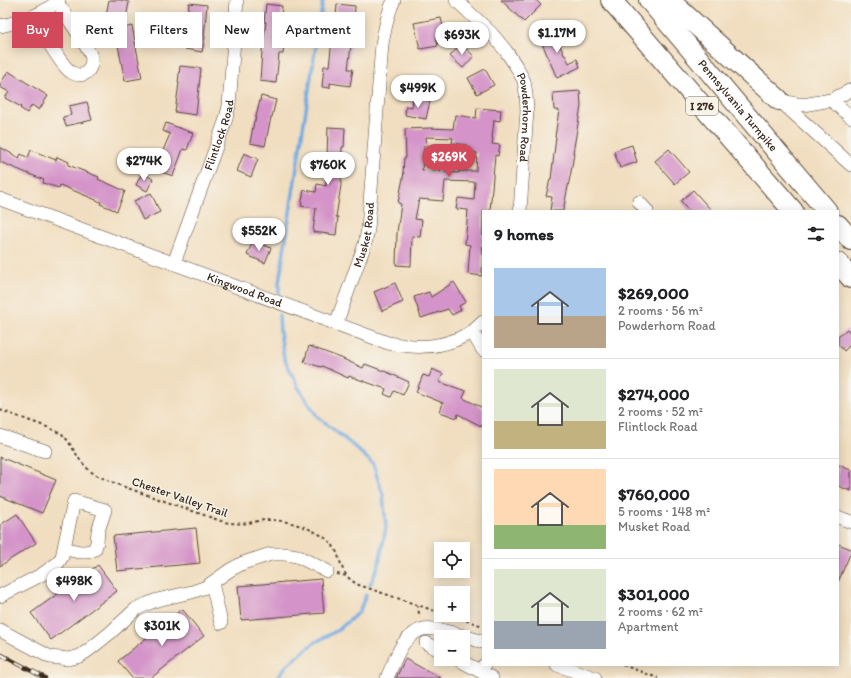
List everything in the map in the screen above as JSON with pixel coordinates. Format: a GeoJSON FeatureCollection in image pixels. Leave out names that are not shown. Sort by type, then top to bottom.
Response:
{"type":"FeatureCollection","features":[{"type":"Feature","properties":{"kind":"highway","name":"I 276"},"geometry":{"type":"LineString","coordinates":[[611,0],[792,210]]}},
{"type":"Feature","properties":{"kind":"highway","name":"Pennsylvania Turnpike"},"geometry":{"type":"LineString","coordinates":[[649,0],[826,210]]}},
{"type":"Feature","properties":{"kind":"highway"},"geometry":{"type":"LineString","coordinates":[[669,0],[779,100]]}},
{"type":"Feature","properties":{"kind":"highway"},"geometry":{"type":"LineString","coordinates":[[839,225],[851,240]]}},
{"type":"Feature","properties":{"kind":"highway"},"geometry":{"type":"LineString","coordinates":[[839,264],[851,278]]}},
{"type":"Feature","properties":{"kind":"street","name":"Flintlock Road"},"geometry":{"type":"LineString","coordinates":[[174,263],[225,122],[229,106],[237,0]]}},
{"type":"Feature","properties":{"kind":"street","name":"Musket Road"},"geometry":{"type":"LineString","coordinates":[[336,324],[365,244],[368,229],[382,44],[389,10],[394,0]]}},
{"type":"Feature","properties":{"kind":"street","name":"Powderhorn Road"},"geometry":{"type":"LineString","coordinates":[[456,0],[472,14],[506,50],[524,82],[527,111],[520,210]]}},
{"type":"Feature","properties":{"kind":"street"},"geometry":{"type":"LineString","coordinates":[[43,12],[58,1],[92,59],[90,68],[86,73],[78,75],[70,72],[53,48]]}},
{"type":"Feature","properties":{"kind":"street"},"geometry":{"type":"LineString","coordinates":[[0,26],[12,24]]}},
{"type":"Feature","properties":{"kind":"street"},"geometry":{"type":"LineString","coordinates":[[779,100],[803,105],[832,100],[851,90]]}},
{"type":"Feature","properties":{"kind":"street"},"geometry":{"type":"LineString","coordinates":[[779,100],[851,165]]}},
{"type":"Feature","properties":{"kind":"street"},"geometry":{"type":"LineString","coordinates":[[832,100],[851,117]]}},
{"type":"Feature","properties":{"kind":"street","name":"Kingwood Road"},"geometry":{"type":"LineString","coordinates":[[0,199],[388,343],[421,347],[437,345],[454,341],[472,332]]}},
{"type":"Feature","properties":{"kind":"street"},"geometry":{"type":"LineString","coordinates":[[482,323],[472,332],[482,348]]}},
{"type":"Feature","properties":{"kind":"street"},"geometry":{"type":"LineString","coordinates":[[0,436],[45,451]]}},
{"type":"Feature","properties":{"kind":"street"},"geometry":{"type":"LineString","coordinates":[[839,517],[851,522]]}},
{"type":"Feature","properties":{"kind":"street"},"geometry":{"type":"LineString","coordinates":[[0,596],[41,575],[58,563],[62,557],[64,548]]}},
{"type":"Feature","properties":{"kind":"street"},"geometry":{"type":"LineString","coordinates":[[0,630],[50,657],[69,659],[80,656],[90,649],[136,609],[157,600],[192,592],[206,587],[230,570],[243,563],[271,554],[285,554],[297,556],[327,571]]}},
{"type":"Feature","properties":{"kind":"street"},"geometry":{"type":"LineString","coordinates":[[212,583],[221,623]]}},
{"type":"Feature","properties":{"kind":"street"},"geometry":{"type":"LineString","coordinates":[[387,678],[404,644],[413,634],[423,629],[440,630],[482,642]]}},
{"type":"Feature","properties":{"kind":"street"},"geometry":{"type":"LineString","coordinates":[[426,643],[434,647]]}},
{"type":"Feature","properties":{"kind":"street"},"geometry":{"type":"LineString","coordinates":[[470,664],[482,668],[492,678]]}},
{"type":"Feature","properties":{"kind":"street"},"geometry":{"type":"LineString","coordinates":[[559,666],[577,675],[595,678]]}},
{"type":"Feature","properties":{"kind":"path","name":"Chester Valley Trail"},"geometry":{"type":"LineString","coordinates":[[0,410],[62,434],[80,460],[90,471],[119,485],[224,522],[233,524],[266,520],[284,520],[318,533],[326,538],[337,550],[347,576],[356,584],[434,610]]}},
{"type":"Feature","properties":{"kind":"path"},"geometry":{"type":"LineString","coordinates":[[470,622],[482,626]]}},
{"type":"Feature","properties":{"kind":"path"},"geometry":{"type":"LineString","coordinates":[[626,666],[658,678]]}},
{"type":"Feature","properties":{"kind":"building"},"geometry":{"type":"Polygon","coordinates":[[[109,0],[129,2],[127,13],[127,12],[107,12],[109,0]]]}},
{"type":"Feature","properties":{"kind":"building"},"geometry":{"type":"Polygon","coordinates":[[[501,0],[536,0],[541,5],[524,22],[501,0]]]}},
{"type":"Feature","properties":{"kind":"building"},"geometry":{"type":"Polygon","coordinates":[[[189,3],[207,5],[205,37],[202,52],[185,49],[202,48],[202,12],[188,12],[189,3]]]}},
{"type":"Feature","properties":{"kind":"building"},"geometry":{"type":"Polygon","coordinates":[[[266,4],[282,6],[281,12],[272,12],[272,48],[284,48],[283,54],[279,54],[276,83],[260,81],[266,22],[264,22],[266,4]]]}},
{"type":"Feature","properties":{"kind":"building"},"geometry":{"type":"Polygon","coordinates":[[[337,4],[355,6],[355,12],[336,12],[337,4]]]}},
{"type":"Feature","properties":{"kind":"building"},"geometry":{"type":"Polygon","coordinates":[[[441,18],[445,35],[436,37],[438,46],[420,49],[414,23],[441,18]]]}},
{"type":"Feature","properties":{"kind":"building"},"geometry":{"type":"Polygon","coordinates":[[[132,26],[135,48],[142,78],[125,81],[119,48],[127,48],[127,27],[132,26]]]}},
{"type":"Feature","properties":{"kind":"building"},"geometry":{"type":"Polygon","coordinates":[[[553,28],[564,55],[569,63],[577,59],[580,67],[557,78],[538,34],[553,28]]]}},
{"type":"Feature","properties":{"kind":"building"},"geometry":{"type":"Polygon","coordinates":[[[461,44],[474,56],[463,68],[450,56],[461,44]]]}},
{"type":"Feature","properties":{"kind":"building"},"geometry":{"type":"Polygon","coordinates":[[[331,48],[351,48],[348,69],[353,69],[350,86],[330,83],[330,88],[322,87],[324,66],[329,66],[331,48]]]}},
{"type":"Feature","properties":{"kind":"building"},"geometry":{"type":"Polygon","coordinates":[[[180,66],[201,68],[196,115],[175,112],[180,66]]]}},
{"type":"Feature","properties":{"kind":"building"},"geometry":{"type":"Polygon","coordinates":[[[485,69],[494,85],[477,94],[468,78],[485,69]]]}},
{"type":"Feature","properties":{"kind":"building"},"geometry":{"type":"Polygon","coordinates":[[[8,71],[48,96],[39,110],[32,105],[27,113],[20,108],[21,107],[5,98],[9,92],[0,87],[0,85],[8,71]]]}},
{"type":"Feature","properties":{"kind":"building"},"geometry":{"type":"Polygon","coordinates":[[[580,91],[581,106],[572,167],[563,210],[550,210],[552,197],[546,196],[551,179],[559,110],[554,110],[553,93],[580,91]]]}},
{"type":"Feature","properties":{"kind":"building"},"geometry":{"type":"Polygon","coordinates":[[[261,96],[276,100],[265,146],[250,143],[261,96]]]}},
{"type":"Feature","properties":{"kind":"building"},"geometry":{"type":"Polygon","coordinates":[[[413,98],[430,101],[426,119],[405,115],[406,106],[412,107],[413,98]]]}},
{"type":"Feature","properties":{"kind":"building"},"geometry":{"type":"Polygon","coordinates":[[[87,102],[92,120],[66,126],[63,117],[71,115],[69,106],[87,102]]]}},
{"type":"Feature","properties":{"kind":"building"},"geometry":{"type":"Polygon","coordinates":[[[477,108],[501,110],[500,121],[494,120],[492,138],[492,144],[500,145],[498,156],[495,155],[490,210],[482,210],[482,276],[468,274],[470,245],[465,244],[468,210],[456,209],[458,198],[474,200],[475,182],[445,181],[443,201],[419,199],[415,219],[422,220],[420,237],[412,236],[411,266],[396,265],[397,233],[401,204],[398,203],[404,173],[404,158],[406,158],[405,129],[453,129],[455,115],[476,118],[477,108]],[[426,137],[427,146],[424,146],[422,170],[459,173],[459,171],[476,171],[477,153],[465,152],[466,145],[452,143],[453,138],[426,137]]]}},
{"type":"Feature","properties":{"kind":"building"},"geometry":{"type":"Polygon","coordinates":[[[166,123],[193,133],[187,150],[183,149],[173,176],[153,169],[159,152],[162,153],[170,134],[163,131],[166,123]]]}},
{"type":"Feature","properties":{"kind":"building"},"geometry":{"type":"Polygon","coordinates":[[[328,127],[345,128],[344,147],[342,147],[341,185],[336,217],[338,217],[336,235],[313,232],[316,208],[301,206],[304,190],[316,192],[317,184],[326,186],[327,167],[320,167],[320,156],[327,156],[328,127]]]}},
{"type":"Feature","properties":{"kind":"building"},"geometry":{"type":"Polygon","coordinates":[[[632,145],[637,162],[620,168],[614,151],[632,145]]]}},
{"type":"Feature","properties":{"kind":"building"},"geometry":{"type":"Polygon","coordinates":[[[0,147],[19,158],[21,154],[28,158],[31,150],[56,160],[57,157],[69,162],[68,165],[99,177],[98,179],[125,191],[117,211],[100,204],[101,202],[60,185],[59,188],[43,183],[44,180],[0,162],[0,147]]]}},
{"type":"Feature","properties":{"kind":"building"},"geometry":{"type":"Polygon","coordinates":[[[669,149],[689,172],[675,184],[655,161],[669,149]]]}},
{"type":"Feature","properties":{"kind":"building"},"geometry":{"type":"Polygon","coordinates":[[[244,153],[258,159],[251,177],[237,171],[244,153]]]}},
{"type":"Feature","properties":{"kind":"building"},"geometry":{"type":"Polygon","coordinates":[[[142,173],[153,179],[147,191],[136,185],[142,173]]]}},
{"type":"Feature","properties":{"kind":"building"},"geometry":{"type":"Polygon","coordinates":[[[693,190],[711,210],[688,210],[681,201],[693,190]]]}},
{"type":"Feature","properties":{"kind":"building"},"geometry":{"type":"Polygon","coordinates":[[[151,193],[160,212],[143,220],[134,201],[151,193]]]}},
{"type":"Feature","properties":{"kind":"building"},"geometry":{"type":"Polygon","coordinates":[[[253,241],[271,248],[265,263],[247,255],[253,241]]]}},
{"type":"Feature","properties":{"kind":"building"},"geometry":{"type":"Polygon","coordinates":[[[454,282],[466,302],[459,306],[461,310],[452,315],[448,309],[421,318],[414,297],[429,292],[431,297],[454,282]]]}},
{"type":"Feature","properties":{"kind":"building"},"geometry":{"type":"Polygon","coordinates":[[[395,283],[403,302],[382,311],[374,292],[395,283]]]}},
{"type":"Feature","properties":{"kind":"building"},"geometry":{"type":"Polygon","coordinates":[[[847,329],[851,334],[851,344],[844,351],[839,345],[839,336],[847,329]]]}},
{"type":"Feature","properties":{"kind":"building"},"geometry":{"type":"Polygon","coordinates":[[[309,346],[363,368],[365,364],[409,382],[403,395],[394,391],[391,397],[384,394],[386,389],[349,376],[348,378],[322,366],[304,362],[309,346]]]}},
{"type":"Feature","properties":{"kind":"building"},"geometry":{"type":"Polygon","coordinates":[[[432,369],[443,374],[439,382],[466,391],[463,398],[482,408],[482,426],[458,414],[457,418],[440,412],[443,403],[416,392],[423,375],[429,377],[432,369]]]}},
{"type":"Feature","properties":{"kind":"building"},"geometry":{"type":"Polygon","coordinates":[[[0,457],[56,480],[42,513],[0,496],[0,457]]]}},
{"type":"Feature","properties":{"kind":"building"},"geometry":{"type":"Polygon","coordinates":[[[839,465],[851,470],[851,491],[839,486],[839,465]]]}},
{"type":"Feature","properties":{"kind":"building"},"geometry":{"type":"Polygon","coordinates":[[[17,514],[36,543],[0,566],[0,525],[17,514]]]}},
{"type":"Feature","properties":{"kind":"building"},"geometry":{"type":"Polygon","coordinates":[[[196,528],[200,563],[117,571],[113,536],[196,528]]]}},
{"type":"Feature","properties":{"kind":"building"},"geometry":{"type":"Polygon","coordinates":[[[839,544],[851,549],[839,580],[839,544]]]}},
{"type":"Feature","properties":{"kind":"building"},"geometry":{"type":"Polygon","coordinates":[[[98,565],[117,591],[51,640],[31,613],[98,565]]]}},
{"type":"Feature","properties":{"kind":"building"},"geometry":{"type":"Polygon","coordinates":[[[321,579],[324,613],[241,620],[238,586],[321,579]]]}},
{"type":"Feature","properties":{"kind":"building"},"geometry":{"type":"Polygon","coordinates":[[[182,609],[204,636],[151,678],[132,678],[118,661],[182,609]]]}},
{"type":"Feature","properties":{"kind":"building"},"geometry":{"type":"Polygon","coordinates":[[[405,659],[441,678],[396,678],[405,659]]]}},
{"type":"Feature","properties":{"kind":"waterway"},"geometry":{"type":"LineString","coordinates":[[279,293],[279,283],[323,0]]}},
{"type":"Feature","properties":{"kind":"waterway"},"geometry":{"type":"LineString","coordinates":[[279,315],[284,358],[298,387],[317,416],[373,464],[383,495],[386,527],[379,564],[370,585]]}},
{"type":"Feature","properties":{"kind":"waterway"},"geometry":{"type":"LineString","coordinates":[[277,678],[288,664],[314,643],[338,630],[359,612],[366,595]]}},
{"type":"Feature","properties":{"kind":"railway"},"geometry":{"type":"LineString","coordinates":[[0,654],[45,678]]}}]}
